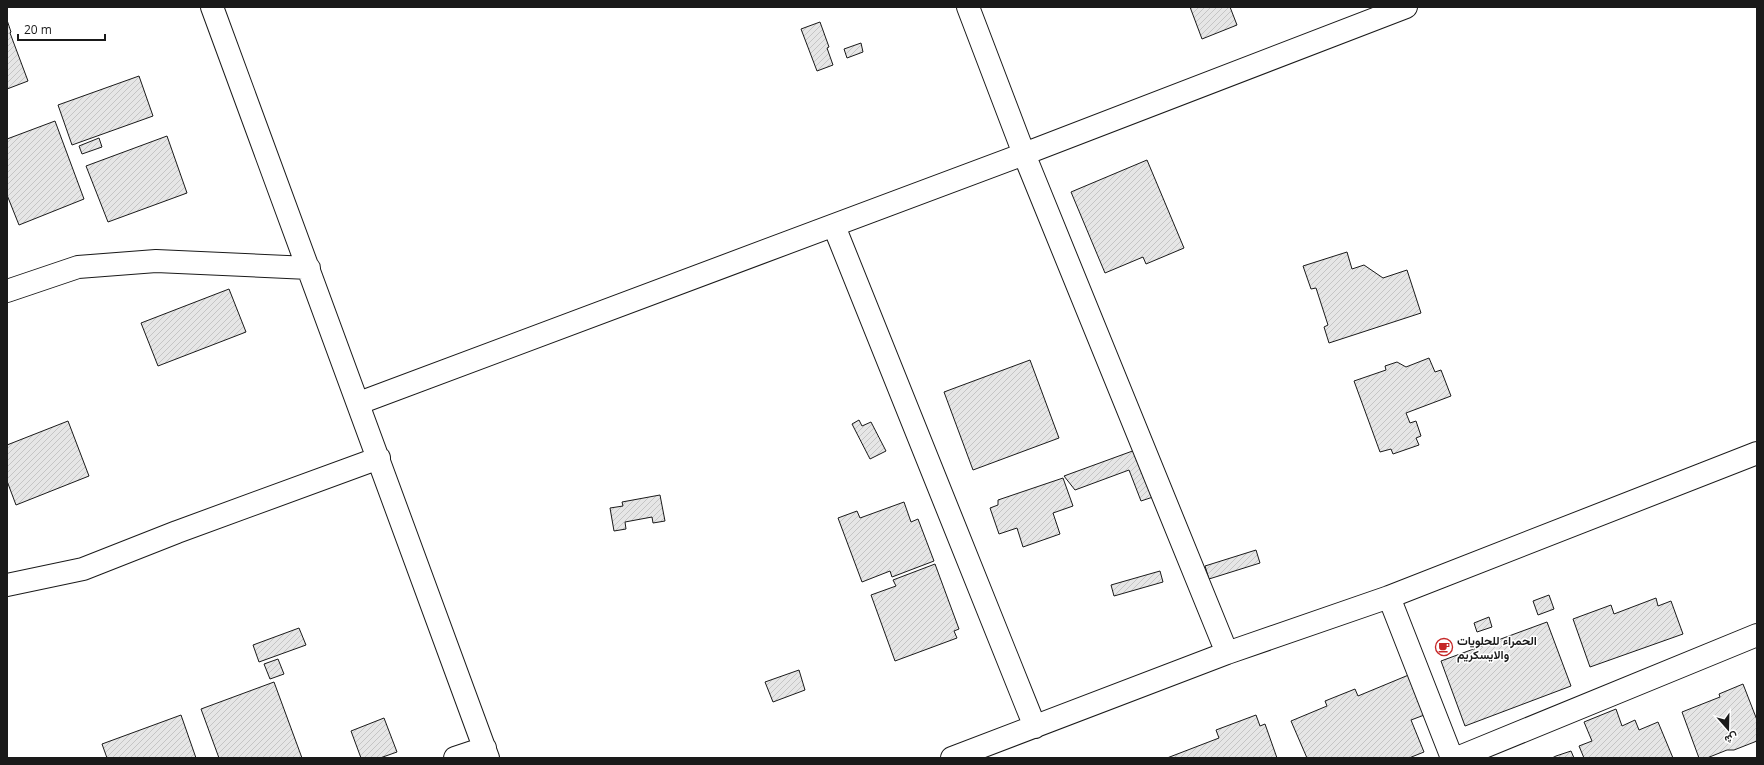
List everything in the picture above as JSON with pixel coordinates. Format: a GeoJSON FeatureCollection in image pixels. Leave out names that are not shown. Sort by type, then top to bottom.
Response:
{"type":"FeatureCollection","features":[{"type":"Feature","properties":{"kind":"street"},"geometry":{"type":"LineString","coordinates":[[212,7],[487,753],[455,758]]}},
{"type":"Feature","properties":{"kind":"street"},"geometry":{"type":"LineString","coordinates":[[968,7],[1024,154],[1227,653]]}},
{"type":"Feature","properties":{"kind":"street"},"geometry":{"type":"LineString","coordinates":[[359,403],[834,226],[1406,7]]}},
{"type":"Feature","properties":{"kind":"street"},"geometry":{"type":"LineString","coordinates":[[834,226],[1036,727]]}},
{"type":"Feature","properties":{"kind":"street"},"geometry":{"type":"LineString","coordinates":[[7,291],[78,267],[156,261],[309,268]]}},
{"type":"Feature","properties":{"kind":"street"},"geometry":{"type":"LineString","coordinates":[[952,758],[996,750],[1036,727],[1227,653],[1389,597],[1757,453]]}},
{"type":"Feature","properties":{"kind":"street"},"geometry":{"type":"LineString","coordinates":[[7,585],[83,569],[177,532],[379,458]]}},
{"type":"Feature","properties":{"kind":"street"},"geometry":{"type":"LineString","coordinates":[[1389,597],[1452,758]]}},
{"type":"Feature","properties":{"kind":"street"},"geometry":{"type":"LineString","coordinates":[[1457,758],[1757,635]]}},
{"type":"Feature","properties":{"kind":"building"},"geometry":{"type":"Polygon","coordinates":[[[1190,7],[1230,7],[1237,25],[1202,39],[1190,7]]]}},
{"type":"Feature","properties":{"kind":"building"},"geometry":{"type":"Polygon","coordinates":[[[7,20],[10,33],[28,81],[7,89],[7,20]]]}},
{"type":"Feature","properties":{"kind":"building"},"geometry":{"type":"Polygon","coordinates":[[[820,22],[829,47],[827,48],[833,65],[817,71],[801,29],[820,22]]]}},
{"type":"Feature","properties":{"kind":"building"},"geometry":{"type":"Polygon","coordinates":[[[861,43],[863,52],[847,58],[844,49],[861,43]]]}},
{"type":"Feature","properties":{"kind":"building"},"geometry":{"type":"Polygon","coordinates":[[[139,76],[153,116],[72,145],[58,105],[139,76]]]}},
{"type":"Feature","properties":{"kind":"building"},"geometry":{"type":"Polygon","coordinates":[[[55,121],[84,199],[19,225],[7,195],[7,139],[55,121]]]}},
{"type":"Feature","properties":{"kind":"building"},"geometry":{"type":"Polygon","coordinates":[[[167,136],[187,193],[108,222],[86,166],[167,136]]]}},
{"type":"Feature","properties":{"kind":"building"},"geometry":{"type":"Polygon","coordinates":[[[99,138],[102,147],[82,154],[79,146],[99,138]]]}},
{"type":"Feature","properties":{"kind":"building"},"geometry":{"type":"Polygon","coordinates":[[[1147,160],[1184,248],[1146,264],[1143,257],[1105,273],[1071,192],[1147,160]]]}},
{"type":"Feature","properties":{"kind":"building"},"geometry":{"type":"Polygon","coordinates":[[[1347,252],[1352,269],[1364,265],[1383,278],[1407,270],[1421,313],[1329,343],[1324,327],[1328,325],[1316,288],[1311,289],[1303,266],[1347,252]]]}},
{"type":"Feature","properties":{"kind":"building"},"geometry":{"type":"Polygon","coordinates":[[[229,289],[246,332],[158,366],[141,323],[229,289]]]}},
{"type":"Feature","properties":{"kind":"building"},"geometry":{"type":"Polygon","coordinates":[[[1429,358],[1435,372],[1441,370],[1451,396],[1406,413],[1410,423],[1416,421],[1421,436],[1416,438],[1419,445],[1393,454],[1391,449],[1380,452],[1354,381],[1386,370],[1385,366],[1397,362],[1406,367],[1429,358]]]}},
{"type":"Feature","properties":{"kind":"building"},"geometry":{"type":"Polygon","coordinates":[[[1030,360],[1059,438],[973,470],[944,392],[1030,360]]]}},
{"type":"Feature","properties":{"kind":"building"},"geometry":{"type":"Polygon","coordinates":[[[859,420],[862,426],[871,422],[886,451],[870,459],[852,424],[859,420]]]}},
{"type":"Feature","properties":{"kind":"building"},"geometry":{"type":"Polygon","coordinates":[[[68,421],[89,476],[16,505],[7,481],[7,445],[68,421]]]}},
{"type":"Feature","properties":{"kind":"building"},"geometry":{"type":"Polygon","coordinates":[[[1138,449],[1156,496],[1141,501],[1129,470],[1075,490],[1064,476],[1138,449]]]}},
{"type":"Feature","properties":{"kind":"building"},"geometry":{"type":"Polygon","coordinates":[[[1063,478],[1073,506],[1053,513],[1060,534],[1023,547],[1017,528],[999,534],[990,508],[998,505],[998,500],[1063,478]]]}},
{"type":"Feature","properties":{"kind":"building"},"geometry":{"type":"Polygon","coordinates":[[[660,495],[665,521],[653,523],[652,517],[625,522],[626,529],[614,531],[610,508],[623,506],[622,502],[660,495]]]}},
{"type":"Feature","properties":{"kind":"building"},"geometry":{"type":"Polygon","coordinates":[[[904,502],[911,522],[918,519],[934,561],[892,577],[890,571],[862,582],[838,518],[857,511],[860,518],[904,502]]]}},
{"type":"Feature","properties":{"kind":"building"},"geometry":{"type":"Polygon","coordinates":[[[1256,550],[1260,563],[1209,579],[1205,566],[1256,550]]]}},
{"type":"Feature","properties":{"kind":"building"},"geometry":{"type":"Polygon","coordinates":[[[935,564],[959,629],[954,631],[957,638],[895,661],[871,595],[896,586],[893,580],[935,564]]]}},
{"type":"Feature","properties":{"kind":"building"},"geometry":{"type":"Polygon","coordinates":[[[1160,571],[1163,582],[1114,596],[1111,585],[1160,571]]]}},
{"type":"Feature","properties":{"kind":"building"},"geometry":{"type":"Polygon","coordinates":[[[1549,595],[1554,609],[1538,615],[1533,601],[1549,595]]]}},
{"type":"Feature","properties":{"kind":"building"},"geometry":{"type":"Polygon","coordinates":[[[1656,598],[1658,606],[1671,601],[1683,634],[1590,667],[1573,619],[1611,605],[1614,614],[1656,598]]]}},
{"type":"Feature","properties":{"kind":"building"},"geometry":{"type":"Polygon","coordinates":[[[1489,617],[1492,627],[1477,632],[1474,623],[1489,617]]]}},
{"type":"Feature","properties":{"kind":"building"},"geometry":{"type":"Polygon","coordinates":[[[1547,622],[1571,686],[1465,726],[1441,661],[1547,622]]]}},
{"type":"Feature","properties":{"kind":"building"},"geometry":{"type":"Polygon","coordinates":[[[299,628],[306,645],[259,662],[253,645],[299,628]]]}},
{"type":"Feature","properties":{"kind":"building"},"geometry":{"type":"Polygon","coordinates":[[[278,659],[284,674],[270,679],[264,664],[278,659]]]}},
{"type":"Feature","properties":{"kind":"building"},"geometry":{"type":"Polygon","coordinates":[[[799,670],[805,690],[773,702],[765,682],[799,670]]]}},
{"type":"Feature","properties":{"kind":"building"},"geometry":{"type":"Polygon","coordinates":[[[1411,674],[1427,714],[1411,720],[1424,752],[1409,758],[1307,758],[1291,721],[1327,706],[1325,701],[1355,689],[1358,696],[1411,674]]]}},
{"type":"Feature","properties":{"kind":"building"},"geometry":{"type":"Polygon","coordinates":[[[274,682],[302,758],[219,758],[201,709],[274,682]]]}},
{"type":"Feature","properties":{"kind":"building"},"geometry":{"type":"Polygon","coordinates":[[[1743,684],[1757,720],[1757,741],[1707,758],[1699,758],[1682,712],[1720,697],[1719,694],[1743,684]]]}},
{"type":"Feature","properties":{"kind":"building"},"geometry":{"type":"Polygon","coordinates":[[[1616,709],[1622,726],[1635,720],[1639,730],[1658,722],[1673,758],[1584,758],[1579,746],[1592,741],[1584,722],[1616,709]]]}},
{"type":"Feature","properties":{"kind":"building"},"geometry":{"type":"Polygon","coordinates":[[[181,715],[196,758],[107,758],[102,744],[181,715]]]}},
{"type":"Feature","properties":{"kind":"building"},"geometry":{"type":"Polygon","coordinates":[[[1256,715],[1260,726],[1265,724],[1277,758],[1167,758],[1219,738],[1216,730],[1256,715]]]}},
{"type":"Feature","properties":{"kind":"building"},"geometry":{"type":"Polygon","coordinates":[[[384,718],[397,752],[380,758],[361,758],[351,731],[384,718]]]}},
{"type":"Feature","properties":{"kind":"building"},"geometry":{"type":"Polygon","coordinates":[[[1571,751],[1574,758],[1552,758],[1556,756],[1571,751]]]}},
{"type":"Feature","properties":{"kind":"place","name":"الحمراء للحلويات والايسكريم"},"geometry":{"type":"Point","coordinates":[1444,647]}}]}
